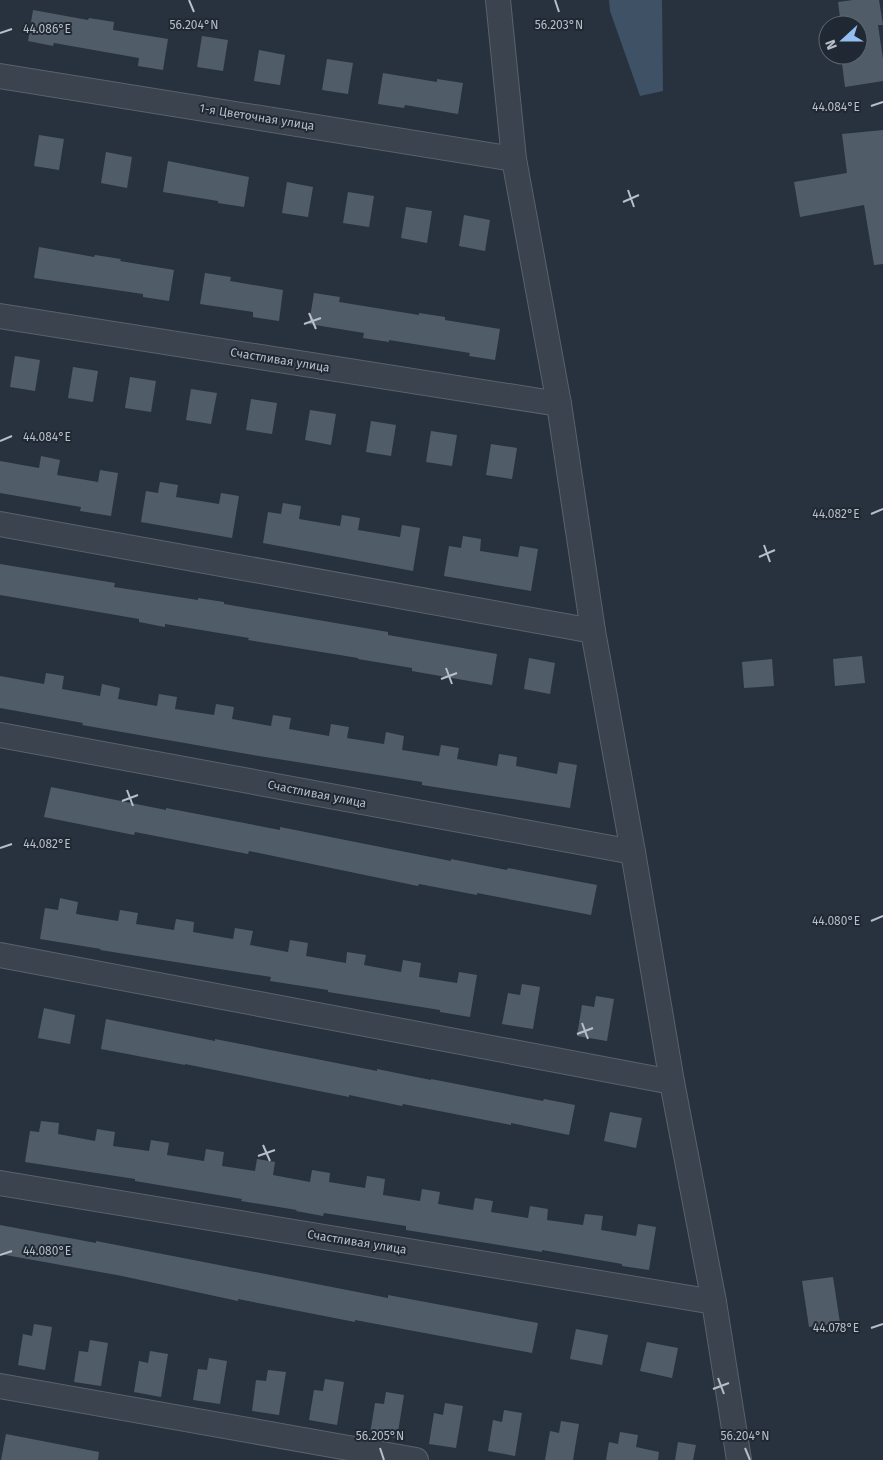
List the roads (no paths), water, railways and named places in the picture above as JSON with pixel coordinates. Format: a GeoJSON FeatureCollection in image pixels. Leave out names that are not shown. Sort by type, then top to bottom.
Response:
{"type":"FeatureCollection","features":[{"type":"Feature","properties":{"kind":"street"},"geometry":{"type":"LineString","coordinates":[[498,0],[514,159],[559,404],[593,631],[672,1082],[714,1302],[739,1460]]}},
{"type":"Feature","properties":{"kind":"street","name":"1-я Цветочная улица"},"geometry":{"type":"LineString","coordinates":[[0,76],[514,159]]}},
{"type":"Feature","properties":{"kind":"street","name":"Счастливая улица"},"geometry":{"type":"LineString","coordinates":[[0,316],[559,404]]}},
{"type":"Feature","properties":{"kind":"street"},"geometry":{"type":"LineString","coordinates":[[0,524],[593,631]]}},
{"type":"Feature","properties":{"kind":"street","name":"Счастливая улица"},"geometry":{"type":"LineString","coordinates":[[0,735],[633,852]]}},
{"type":"Feature","properties":{"kind":"street"},"geometry":{"type":"LineString","coordinates":[[0,955],[672,1082]]}},
{"type":"Feature","properties":{"kind":"street","name":"Счастливая улица"},"geometry":{"type":"LineString","coordinates":[[0,1183],[714,1302]]}},
{"type":"Feature","properties":{"kind":"street"},"geometry":{"type":"LineString","coordinates":[[0,1386],[416,1460]]}},
{"type":"Feature","properties":{"kind":"water"},"geometry":{"type":"Polygon","coordinates":[[[609,0],[662,0],[663,91],[640,96],[610,11],[609,0]]]}}]}
